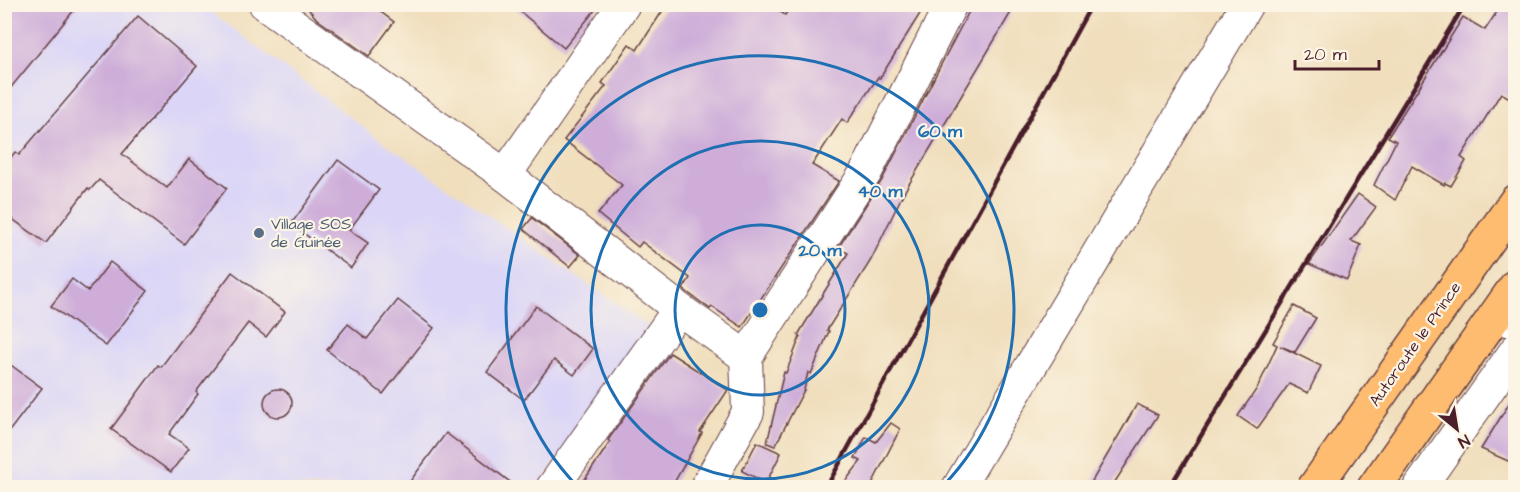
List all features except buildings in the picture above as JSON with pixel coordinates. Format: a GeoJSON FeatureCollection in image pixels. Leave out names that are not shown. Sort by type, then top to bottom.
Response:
{"type":"FeatureCollection","features":[{"type":"Feature","properties":{"kind":"main road","name":"Autoroute le Prince"},"geometry":{"type":"LineString","coordinates":[[1314,488],[1515,201]]}},
{"type":"Feature","properties":{"kind":"main road"},"geometry":{"type":"LineString","coordinates":[[1374,488],[1505,319],[1515,286]]}},
{"type":"Feature","properties":{"kind":"street"},"geometry":{"type":"LineString","coordinates":[[265,4],[505,176],[679,309],[746,357]]}},
{"type":"Feature","properties":{"kind":"street"},"geometry":{"type":"LineString","coordinates":[[706,488],[748,412],[746,357],[866,172],[951,4]]}},
{"type":"Feature","properties":{"kind":"street"},"geometry":{"type":"LineString","coordinates":[[958,488],[1247,4]]}},
{"type":"Feature","properties":{"kind":"street"},"geometry":{"type":"LineString","coordinates":[[505,176],[618,7]]}},
{"type":"Feature","properties":{"kind":"street"},"geometry":{"type":"LineString","coordinates":[[552,488],[679,309]]}},
{"type":"Feature","properties":{"kind":"street"},"geometry":{"type":"LineString","coordinates":[[1419,488],[1515,350]]}},
{"type":"Feature","properties":{"kind":"shaded area","name":"Village SOS de Guinée"},"geometry":{"type":"Polygon","coordinates":[[[4,5],[202,5],[376,137],[652,329],[538,487],[5,487],[4,5]]]}},
{"type":"Feature","properties":{"kind":"railway"},"geometry":{"type":"LineString","coordinates":[[826,488],[1092,4]]}},
{"type":"Feature","properties":{"kind":"railway"},"geometry":{"type":"LineString","coordinates":[[1169,488],[1465,4]]}},
{"type":"Feature","properties":{"kind":"place","name":"Village SOS de Guinée"},"geometry":{"type":"Point","coordinates":[259,233]}}]}
